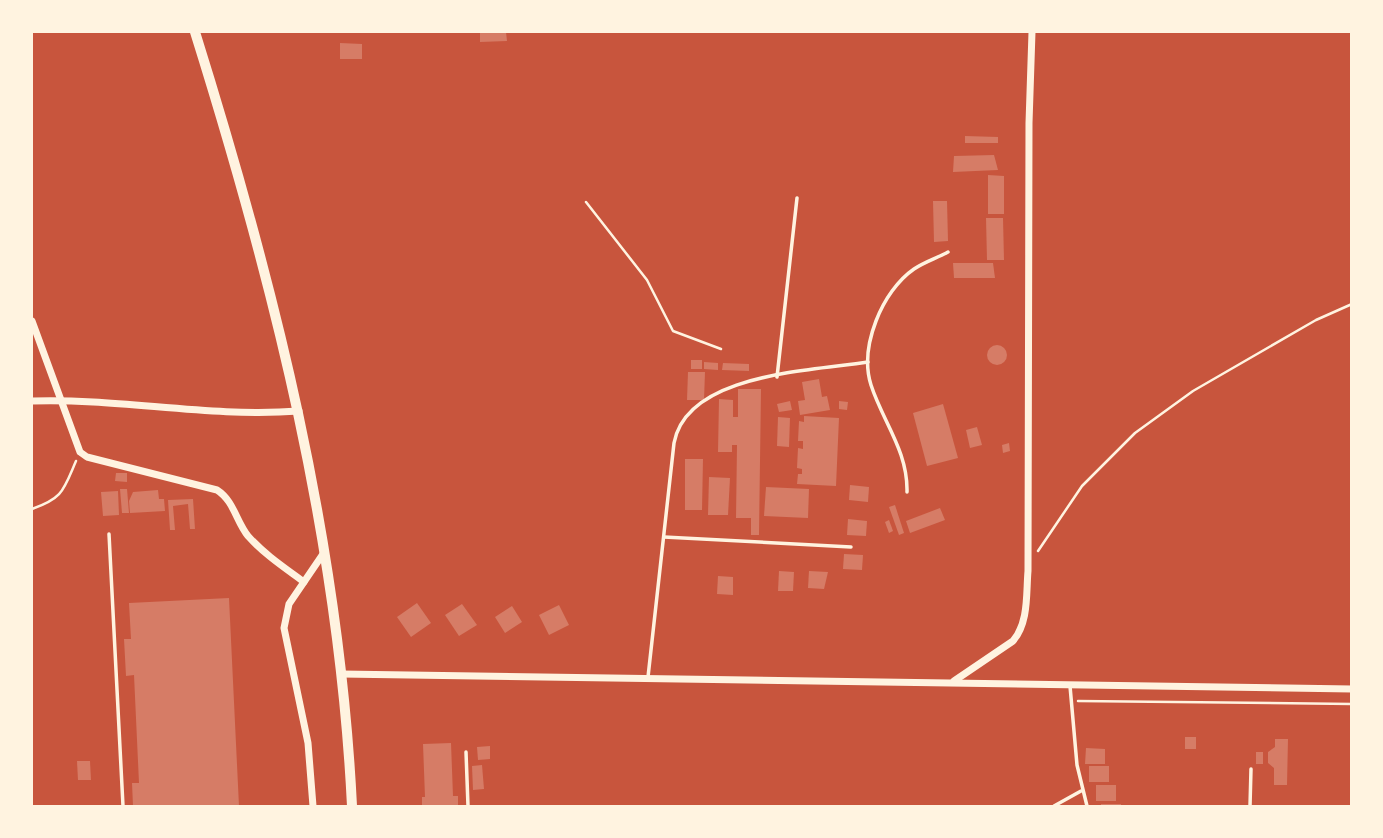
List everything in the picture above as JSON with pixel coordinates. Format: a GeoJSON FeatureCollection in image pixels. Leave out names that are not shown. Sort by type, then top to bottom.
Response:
{"type":"FeatureCollection","features":[{"type":"Feature","properties":{"kind":"main road"},"geometry":{"type":"LineString","coordinates":[[195,32],[255,231],[299,411],[341,674],[352,807]]}},
{"type":"Feature","properties":{"kind":"street"},"geometry":{"type":"LineString","coordinates":[[954,681],[1019,633],[1023,624],[1028,571],[1028,137],[1032,32]]}},
{"type":"Feature","properties":{"kind":"street"},"geometry":{"type":"LineString","coordinates":[[32,321],[80,452],[87,457],[217,490],[230,503],[247,535],[304,582]]}},
{"type":"Feature","properties":{"kind":"street"},"geometry":{"type":"LineString","coordinates":[[32,401],[60,399],[252,415],[299,411]]}},
{"type":"Feature","properties":{"kind":"street"},"geometry":{"type":"LineString","coordinates":[[313,807],[308,743],[284,628],[289,604],[323,554]]}},
{"type":"Feature","properties":{"kind":"street"},"geometry":{"type":"LineString","coordinates":[[341,674],[954,681],[1352,690]]}},
{"type":"Feature","properties":{"kind":"lane"},"geometry":{"type":"LineString","coordinates":[[777,377],[797,198]]}},
{"type":"Feature","properties":{"kind":"lane"},"geometry":{"type":"LineString","coordinates":[[907,492],[908,472],[871,384],[868,362],[875,325],[891,292],[913,270],[948,252]]}},
{"type":"Feature","properties":{"kind":"lane"},"geometry":{"type":"LineString","coordinates":[[648,677],[674,443],[677,429],[684,418],[719,393],[751,378],[777,377],[868,362]]}},
{"type":"Feature","properties":{"kind":"lane"},"geometry":{"type":"LineString","coordinates":[[109,534],[123,807]]}},
{"type":"Feature","properties":{"kind":"lane"},"geometry":{"type":"LineString","coordinates":[[664,537],[851,547]]}},
{"type":"Feature","properties":{"kind":"lane"},"geometry":{"type":"LineString","coordinates":[[1070,684],[1081,791],[1087,807]]}},
{"type":"Feature","properties":{"kind":"lane"},"geometry":{"type":"LineString","coordinates":[[466,752],[468,807]]}},
{"type":"Feature","properties":{"kind":"lane"},"geometry":{"type":"LineString","coordinates":[[1250,807],[1251,769]]}},
{"type":"Feature","properties":{"kind":"lane"},"geometry":{"type":"LineString","coordinates":[[1054,807],[1081,791]]}},
{"type":"Feature","properties":{"kind":"path"},"geometry":{"type":"LineString","coordinates":[[586,202],[647,280],[673,331],[721,349]]}},
{"type":"Feature","properties":{"kind":"path"},"geometry":{"type":"LineString","coordinates":[[1028,571],[1038,551],[1082,486],[1135,433],[1194,391],[1316,320],[1352,303]]}},
{"type":"Feature","properties":{"kind":"path"},"geometry":{"type":"LineString","coordinates":[[32,509],[53,502],[61,495],[80,452]]}},
{"type":"Feature","properties":{"kind":"path"},"geometry":{"type":"LineString","coordinates":[[1070,701],[1352,704]]}},
{"type":"Feature","properties":{"kind":"building"},"geometry":{"type":"Polygon","coordinates":[[[480,32],[506,32],[507,41],[480,42],[480,32]]]}},
{"type":"Feature","properties":{"kind":"building"},"geometry":{"type":"Polygon","coordinates":[[[340,43],[362,44],[362,59],[340,59],[340,43]]]}},
{"type":"Feature","properties":{"kind":"building"},"geometry":{"type":"Polygon","coordinates":[[[965,136],[998,137],[998,143],[965,143],[965,136]]]}},
{"type":"Feature","properties":{"kind":"building"},"geometry":{"type":"Polygon","coordinates":[[[994,155],[998,170],[953,172],[954,156],[994,155]]]}},
{"type":"Feature","properties":{"kind":"building"},"geometry":{"type":"Polygon","coordinates":[[[988,175],[1004,176],[1004,214],[988,214],[988,175]]]}},
{"type":"Feature","properties":{"kind":"building"},"geometry":{"type":"Polygon","coordinates":[[[933,201],[947,201],[948,241],[934,242],[933,201]]]}},
{"type":"Feature","properties":{"kind":"building"},"geometry":{"type":"Polygon","coordinates":[[[986,218],[1003,218],[1004,260],[987,260],[986,218]]]}},
{"type":"Feature","properties":{"kind":"building"},"geometry":{"type":"Polygon","coordinates":[[[953,263],[993,263],[995,278],[954,278],[953,263]]]}},
{"type":"Feature","properties":{"kind":"building"},"geometry":{"type":"Polygon","coordinates":[[[997,345],[1004,348],[1007,355],[1004,362],[997,365],[990,362],[987,355],[990,348],[997,345]]]}},
{"type":"Feature","properties":{"kind":"building"},"geometry":{"type":"Polygon","coordinates":[[[691,360],[702,360],[702,369],[691,369],[691,360]]]}},
{"type":"Feature","properties":{"kind":"building"},"geometry":{"type":"Polygon","coordinates":[[[704,362],[718,363],[718,370],[704,369],[704,362]]]}},
{"type":"Feature","properties":{"kind":"building"},"geometry":{"type":"Polygon","coordinates":[[[723,363],[749,364],[749,371],[722,370],[723,363]]]}},
{"type":"Feature","properties":{"kind":"building"},"geometry":{"type":"Polygon","coordinates":[[[688,372],[705,372],[704,400],[687,400],[688,372]]]}},
{"type":"Feature","properties":{"kind":"building"},"geometry":{"type":"Polygon","coordinates":[[[819,379],[822,397],[827,396],[830,410],[800,415],[798,401],[805,400],[802,382],[819,379]]]}},
{"type":"Feature","properties":{"kind":"building"},"geometry":{"type":"Polygon","coordinates":[[[738,389],[761,389],[759,535],[751,535],[751,518],[736,518],[737,445],[732,445],[732,452],[718,452],[719,399],[733,400],[733,417],[738,417],[738,389]]]}},
{"type":"Feature","properties":{"kind":"building"},"geometry":{"type":"Polygon","coordinates":[[[790,401],[792,410],[779,412],[777,404],[790,401]]]}},
{"type":"Feature","properties":{"kind":"building"},"geometry":{"type":"Polygon","coordinates":[[[839,401],[848,402],[847,410],[839,409],[839,401]]]}},
{"type":"Feature","properties":{"kind":"building"},"geometry":{"type":"Polygon","coordinates":[[[943,404],[958,458],[927,466],[913,413],[943,404]]]}},
{"type":"Feature","properties":{"kind":"building"},"geometry":{"type":"Polygon","coordinates":[[[804,416],[839,418],[836,486],[797,484],[798,474],[802,474],[802,469],[797,468],[798,448],[803,449],[803,441],[798,441],[799,421],[804,422],[804,416]]]}},
{"type":"Feature","properties":{"kind":"building"},"geometry":{"type":"Polygon","coordinates":[[[778,417],[790,418],[789,447],[777,446],[778,417]]]}},
{"type":"Feature","properties":{"kind":"building"},"geometry":{"type":"Polygon","coordinates":[[[977,427],[982,445],[970,448],[966,430],[977,427]]]}},
{"type":"Feature","properties":{"kind":"building"},"geometry":{"type":"Polygon","coordinates":[[[1009,443],[1010,451],[1003,453],[1002,445],[1009,443]]]}},
{"type":"Feature","properties":{"kind":"building"},"geometry":{"type":"Polygon","coordinates":[[[685,459],[703,459],[702,510],[685,510],[685,459]]]}},
{"type":"Feature","properties":{"kind":"building"},"geometry":{"type":"Polygon","coordinates":[[[116,473],[127,473],[127,482],[115,481],[116,473]]]}},
{"type":"Feature","properties":{"kind":"building"},"geometry":{"type":"Polygon","coordinates":[[[709,477],[730,478],[728,515],[708,515],[709,477]]]}},
{"type":"Feature","properties":{"kind":"building"},"geometry":{"type":"Polygon","coordinates":[[[850,485],[869,487],[868,502],[849,500],[850,485]]]}},
{"type":"Feature","properties":{"kind":"building"},"geometry":{"type":"Polygon","coordinates":[[[766,487],[809,489],[808,518],[764,516],[766,487]]]}},
{"type":"Feature","properties":{"kind":"building"},"geometry":{"type":"Polygon","coordinates":[[[120,489],[127,489],[129,513],[122,513],[120,489]]]}},
{"type":"Feature","properties":{"kind":"building"},"geometry":{"type":"Polygon","coordinates":[[[158,490],[159,499],[164,499],[165,511],[130,513],[129,501],[133,492],[158,490]]]}},
{"type":"Feature","properties":{"kind":"building"},"geometry":{"type":"Polygon","coordinates":[[[118,491],[119,515],[103,516],[101,492],[118,491]]]}},
{"type":"Feature","properties":{"kind":"building"},"geometry":{"type":"Polygon","coordinates":[[[193,499],[195,529],[190,529],[188,504],[173,506],[175,530],[170,530],[168,500],[193,499]]]}},
{"type":"Feature","properties":{"kind":"building"},"geometry":{"type":"Polygon","coordinates":[[[895,505],[904,533],[899,535],[889,507],[895,505]]]}},
{"type":"Feature","properties":{"kind":"building"},"geometry":{"type":"Polygon","coordinates":[[[940,508],[945,520],[910,533],[906,521],[940,508]]]}},
{"type":"Feature","properties":{"kind":"building"},"geometry":{"type":"Polygon","coordinates":[[[848,519],[867,521],[866,536],[847,535],[848,519]]]}},
{"type":"Feature","properties":{"kind":"building"},"geometry":{"type":"Polygon","coordinates":[[[889,520],[893,531],[889,533],[885,522],[889,520]]]}},
{"type":"Feature","properties":{"kind":"building"},"geometry":{"type":"Polygon","coordinates":[[[844,554],[863,555],[862,570],[843,569],[844,554]]]}},
{"type":"Feature","properties":{"kind":"building"},"geometry":{"type":"Polygon","coordinates":[[[779,571],[794,572],[793,591],[778,591],[779,571]]]}},
{"type":"Feature","properties":{"kind":"building"},"geometry":{"type":"Polygon","coordinates":[[[809,571],[828,572],[824,589],[808,588],[809,571]]]}},
{"type":"Feature","properties":{"kind":"building"},"geometry":{"type":"Polygon","coordinates":[[[718,576],[733,577],[733,595],[717,594],[718,576]]]}},
{"type":"Feature","properties":{"kind":"building"},"geometry":{"type":"Polygon","coordinates":[[[229,598],[239,806],[133,806],[132,783],[139,783],[134,675],[126,676],[124,639],[131,639],[129,603],[229,598]]]}},
{"type":"Feature","properties":{"kind":"building"},"geometry":{"type":"Polygon","coordinates":[[[417,603],[431,623],[411,637],[397,617],[417,603]]]}},
{"type":"Feature","properties":{"kind":"building"},"geometry":{"type":"Polygon","coordinates":[[[462,604],[477,625],[459,636],[445,615],[462,604]]]}},
{"type":"Feature","properties":{"kind":"building"},"geometry":{"type":"Polygon","coordinates":[[[559,605],[569,625],[549,635],[539,615],[559,605]]]}},
{"type":"Feature","properties":{"kind":"building"},"geometry":{"type":"Polygon","coordinates":[[[512,606],[522,622],[505,633],[495,617],[512,606]]]}},
{"type":"Feature","properties":{"kind":"building"},"geometry":{"type":"Polygon","coordinates":[[[1185,737],[1196,737],[1196,749],[1185,749],[1185,737]]]}},
{"type":"Feature","properties":{"kind":"building"},"geometry":{"type":"Polygon","coordinates":[[[1275,739],[1288,739],[1287,785],[1274,785],[1274,768],[1268,763],[1268,752],[1275,747],[1275,739]]]}},
{"type":"Feature","properties":{"kind":"building"},"geometry":{"type":"Polygon","coordinates":[[[451,743],[453,796],[458,796],[458,806],[422,806],[422,797],[425,797],[423,744],[451,743]]]}},
{"type":"Feature","properties":{"kind":"building"},"geometry":{"type":"Polygon","coordinates":[[[490,746],[490,759],[478,760],[477,747],[490,746]]]}},
{"type":"Feature","properties":{"kind":"building"},"geometry":{"type":"Polygon","coordinates":[[[1086,748],[1105,749],[1105,764],[1085,764],[1086,748]]]}},
{"type":"Feature","properties":{"kind":"building"},"geometry":{"type":"Polygon","coordinates":[[[1256,752],[1263,752],[1263,764],[1256,764],[1256,752]]]}},
{"type":"Feature","properties":{"kind":"building"},"geometry":{"type":"Polygon","coordinates":[[[77,761],[90,761],[91,780],[78,780],[77,761]]]}},
{"type":"Feature","properties":{"kind":"building"},"geometry":{"type":"Polygon","coordinates":[[[482,765],[484,789],[473,790],[472,766],[482,765]]]}},
{"type":"Feature","properties":{"kind":"building"},"geometry":{"type":"Polygon","coordinates":[[[1089,766],[1109,766],[1109,782],[1089,782],[1089,766]]]}},
{"type":"Feature","properties":{"kind":"building"},"geometry":{"type":"Polygon","coordinates":[[[1096,785],[1116,785],[1116,801],[1096,801],[1096,785]]]}},
{"type":"Feature","properties":{"kind":"building"},"geometry":{"type":"Polygon","coordinates":[[[1121,804],[1121,806],[1101,806],[1121,804]]]}}]}
